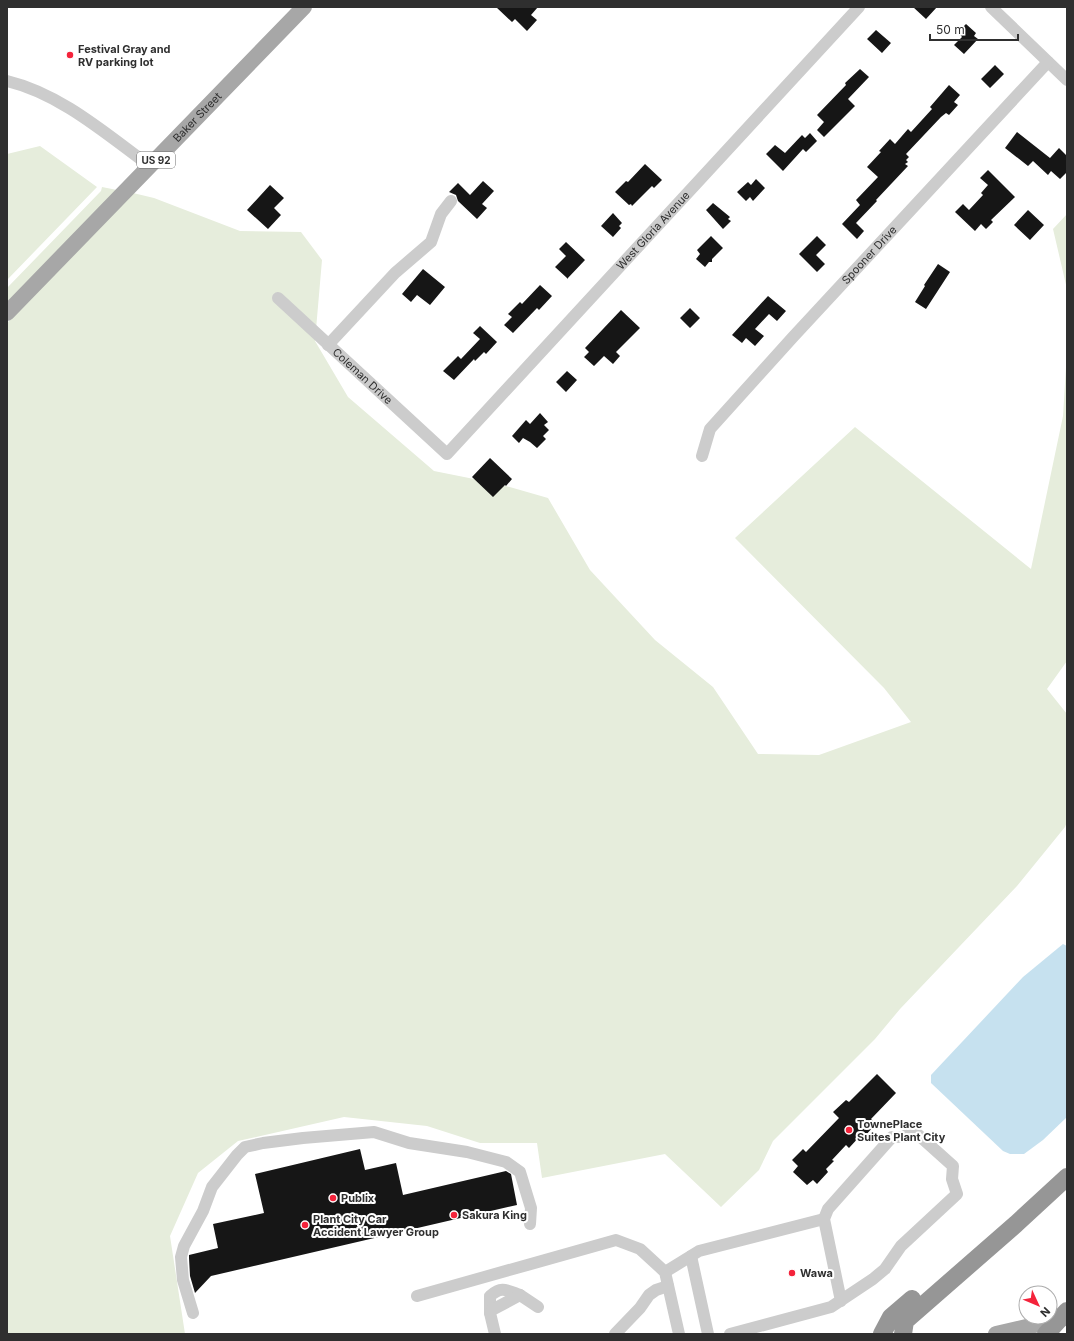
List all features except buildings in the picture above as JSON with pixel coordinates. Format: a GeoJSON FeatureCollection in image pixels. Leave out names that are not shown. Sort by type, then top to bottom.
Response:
{"type":"FeatureCollection","features":[{"type":"Feature","properties":{"kind":"highway"},"geometry":{"type":"LineString","coordinates":[[882,1334],[891,1317],[992,1231],[1061,1183]]}},
{"type":"Feature","properties":{"kind":"highway"},"geometry":{"type":"LineString","coordinates":[[903,1334],[905,1321],[1061,1183]]}},
{"type":"Feature","properties":{"kind":"highway"},"geometry":{"type":"LineString","coordinates":[[1046,1334],[1067,1311]]}},
{"type":"Feature","properties":{"kind":"main road","name":"Baker Street"},"geometry":{"type":"LineString","coordinates":[[7,313],[304,7]]}},
{"type":"Feature","properties":{"kind":"main road"},"geometry":{"type":"LineString","coordinates":[[996,1334],[1067,1318]]}},
{"type":"Feature","properties":{"kind":"street","name":"West Gloria Avenue"},"geometry":{"type":"LineString","coordinates":[[447,454],[859,7]]}},
{"type":"Feature","properties":{"kind":"street"},"geometry":{"type":"LineString","coordinates":[[991,7],[1067,80]]}},
{"type":"Feature","properties":{"kind":"street","name":"Spooner Drive"},"geometry":{"type":"LineString","coordinates":[[702,456],[710,429],[793,337],[1048,62]]}},
{"type":"Feature","properties":{"kind":"street"},"geometry":{"type":"LineString","coordinates":[[7,81],[16,83],[62,103],[150,166]]}},
{"type":"Feature","properties":{"kind":"street"},"geometry":{"type":"LineString","coordinates":[[328,345],[395,273],[431,242],[441,214],[451,201]]}},
{"type":"Feature","properties":{"kind":"street","name":"Coleman Drive"},"geometry":{"type":"LineString","coordinates":[[278,298],[447,454]]}},
{"type":"Feature","properties":{"kind":"street"},"geometry":{"type":"LineString","coordinates":[[730,1334],[832,1307],[841,1301],[873,1279],[885,1269],[901,1246],[957,1194],[952,1179],[953,1166],[914,1131],[903,1137],[892,1138],[828,1209],[824,1219],[841,1301]]}},
{"type":"Feature","properties":{"kind":"street"},"geometry":{"type":"LineString","coordinates":[[193,1313],[183,1280],[181,1257],[184,1246],[204,1211],[212,1187],[245,1147],[303,1138],[374,1132],[409,1142],[467,1152],[506,1162],[520,1172],[531,1208],[530,1224]]}},
{"type":"Feature","properties":{"kind":"street"},"geometry":{"type":"LineString","coordinates":[[665,1272],[699,1251],[824,1219]]}},
{"type":"Feature","properties":{"kind":"street"},"geometry":{"type":"LineString","coordinates":[[417,1296],[616,1240],[640,1249],[665,1272],[679,1334]]}},
{"type":"Feature","properties":{"kind":"street"},"geometry":{"type":"LineString","coordinates":[[691,1256],[708,1334]]}},
{"type":"Feature","properties":{"kind":"street"},"geometry":{"type":"LineString","coordinates":[[615,1334],[640,1308],[649,1295],[656,1290],[668,1286]]}},
{"type":"Feature","properties":{"kind":"street"},"geometry":{"type":"LineString","coordinates":[[495,1334],[490,1313],[492,1310],[520,1295],[538,1307]]}},
{"type":"Feature","properties":{"kind":"green space"},"geometry":{"type":"Polygon","coordinates":[[[40,146],[97,187],[7,280],[7,154],[40,146]]]}},
{"type":"Feature","properties":{"kind":"green space"},"geometry":{"type":"Polygon","coordinates":[[[102,187],[117,190],[7,304],[7,288],[101,191],[102,187]]]}},
{"type":"Feature","properties":{"kind":"green space"},"geometry":{"type":"Polygon","coordinates":[[[133,193],[154,198],[240,231],[301,232],[322,260],[315,341],[348,397],[434,471],[499,484],[548,498],[590,570],[655,640],[713,687],[758,754],[819,755],[911,722],[884,688],[735,538],[855,427],[1031,569],[1063,416],[1067,351],[1067,661],[1047,689],[1067,714],[1067,822],[1065,827],[1017,886],[900,1009],[875,1039],[773,1141],[759,1170],[721,1207],[665,1154],[542,1178],[537,1143],[480,1143],[427,1126],[344,1117],[238,1141],[198,1173],[170,1236],[185,1334],[7,1334],[7,323],[133,193]]]}},
{"type":"Feature","properties":{"kind":"green space"},"geometry":{"type":"Polygon","coordinates":[[[1067,214],[1067,289],[1053,229],[1067,214]]]}},
{"type":"Feature","properties":{"kind":"water"},"geometry":{"type":"Polygon","coordinates":[[[1063,944],[1067,946],[1067,1117],[1043,1140],[1024,1154],[1010,1154],[1003,1151],[931,1083],[931,1075],[1023,977],[1063,944]]]}},
{"type":"Feature","properties":{"kind":"place","name":"Festival Gray and RV parking lot"},"geometry":{"type":"Point","coordinates":[70,55]}},
{"type":"Feature","properties":{"kind":"place","name":"TownePlace Suites Plant City"},"geometry":{"type":"Point","coordinates":[849,1130]}},
{"type":"Feature","properties":{"kind":"place","name":"Publix"},"geometry":{"type":"Point","coordinates":[333,1198]}},
{"type":"Feature","properties":{"kind":"place","name":"Sakura King"},"geometry":{"type":"Point","coordinates":[454,1215]}},
{"type":"Feature","properties":{"kind":"place","name":"Plant City Car Accident Lawyer Group"},"geometry":{"type":"Point","coordinates":[305,1225]}},
{"type":"Feature","properties":{"kind":"place","name":"Wawa"},"geometry":{"type":"Point","coordinates":[792,1273]}}]}
